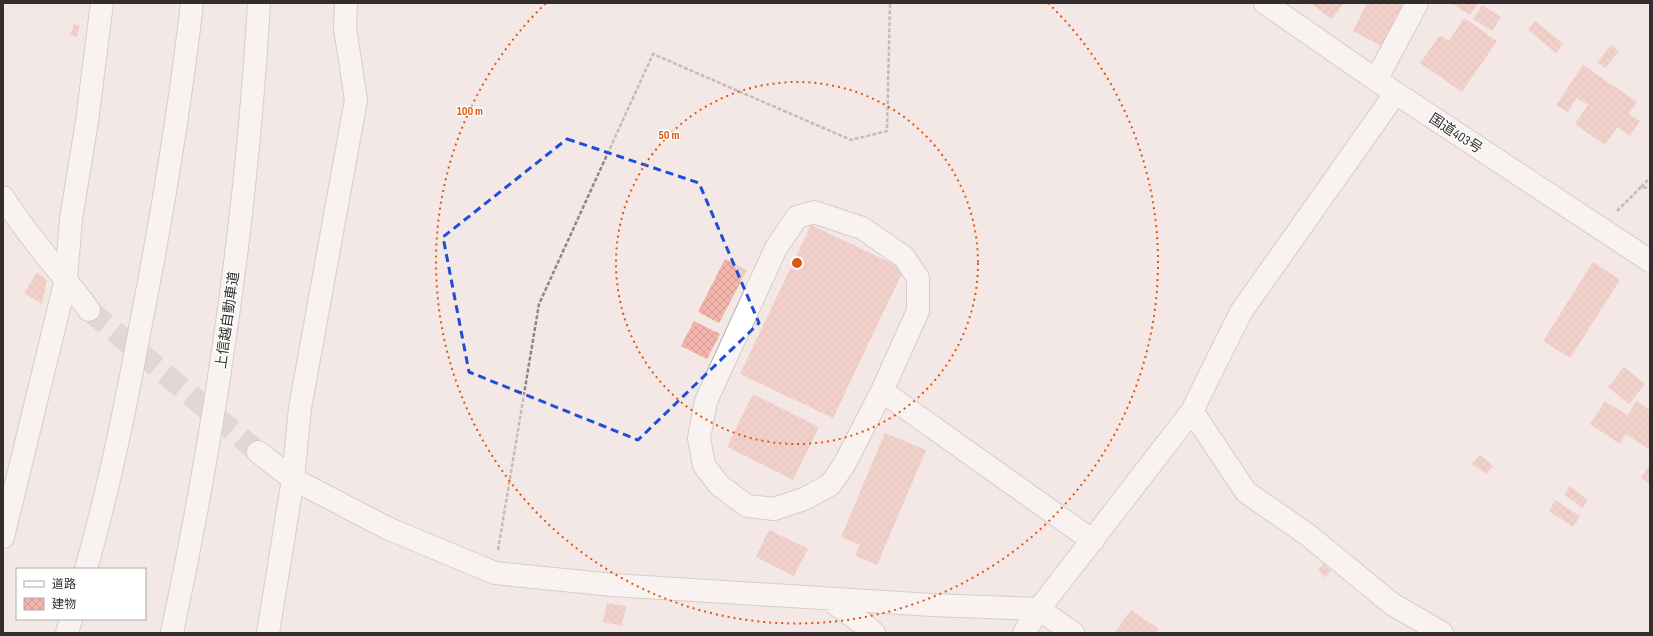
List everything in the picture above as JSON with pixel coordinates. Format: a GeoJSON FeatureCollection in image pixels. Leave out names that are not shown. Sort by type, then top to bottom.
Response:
{"type":"FeatureCollection","features":[{"type":"Feature","properties":{"kind":"main road"},"geometry":{"type":"LineString","coordinates":[[3,537],[66,279],[71,219],[87,121],[102,3]]}},
{"type":"Feature","properties":{"kind":"main road"},"geometry":{"type":"LineString","coordinates":[[86,568],[95,537],[127,399],[157,240],[183,82],[192,3]]}},
{"type":"Feature","properties":{"kind":"main road","name":"上信越自動車道"},"geometry":{"type":"LineString","coordinates":[[172,633],[188,560],[217,395],[238,240],[256,64],[259,3]]}},
{"type":"Feature","properties":{"kind":"main road"},"geometry":{"type":"LineString","coordinates":[[268,633],[292,479],[300,408],[356,100],[345,28],[346,3]]}},
{"type":"Feature","properties":{"kind":"main road","name":"国道403号"},"geometry":{"type":"LineString","coordinates":[[1265,3],[1396,94],[1650,261]]}},
{"type":"Feature","properties":{"kind":"main road"},"geometry":{"type":"LineString","coordinates":[[1376,80],[1417,3]]}},
{"type":"Feature","properties":{"kind":"main road"},"geometry":{"type":"LineString","coordinates":[[1024,633],[1039,609],[1192,412],[1241,312],[1396,94]]}},
{"type":"Feature","properties":{"kind":"main road"},"geometry":{"type":"LineString","coordinates":[[3,197],[19,221],[89,310]]}},
{"type":"Feature","properties":{"kind":"main road"},"geometry":{"type":"LineString","coordinates":[[814,212],[862,228],[904,257],[918,278],[918,311],[882,391],[844,465],[830,485],[804,499],[774,509],[747,506],[719,485],[704,465],[698,438],[706,401],[776,248],[797,217],[814,212]]}},
{"type":"Feature","properties":{"kind":"main road"},"geometry":{"type":"LineString","coordinates":[[882,391],[1093,541]]}},
{"type":"Feature","properties":{"kind":"main road"},"geometry":{"type":"LineString","coordinates":[[1192,412],[1246,492],[1308,535],[1392,604],[1442,633]]}},
{"type":"Feature","properties":{"kind":"main road"},"geometry":{"type":"LineString","coordinates":[[258,452],[292,479],[387,528],[494,573],[613,585],[932,605],[1039,609],[1073,633]]}},
{"type":"Feature","properties":{"kind":"main road"},"geometry":{"type":"LineString","coordinates":[[830,599],[863,630]]}},
{"type":"Feature","properties":{"kind":"main road"},"geometry":{"type":"LineString","coordinates":[[67,633],[71,620]]}},
{"type":"Feature","properties":{"kind":"path"},"geometry":{"type":"LineString","coordinates":[[494,573],[540,304],[653,54],[851,140],[887,132],[890,3]]}},
{"type":"Feature","properties":{"kind":"path"},"geometry":{"type":"LineString","coordinates":[[1601,228],[1650,178]]}},
{"type":"Feature","properties":{"kind":"path"},"geometry":{"type":"LineString","coordinates":[[1641,187],[1650,188]]}},
{"type":"Feature","properties":{"kind":"highlighted area"},"geometry":{"type":"Polygon","coordinates":[[[567,139],[699,183],[759,323],[638,440],[469,372],[443,237],[567,139]]]}},
{"type":"Feature","properties":{"kind":"building"},"geometry":{"type":"Polygon","coordinates":[[[1310,3],[1344,3],[1332,19],[1310,3]]]}},
{"type":"Feature","properties":{"kind":"building"},"geometry":{"type":"Polygon","coordinates":[[[1367,3],[1398,3],[1403,5],[1382,46],[1353,31],[1367,3]]]}},
{"type":"Feature","properties":{"kind":"building"},"geometry":{"type":"Polygon","coordinates":[[[1451,3],[1478,3],[1470,15],[1451,3]]]}},
{"type":"Feature","properties":{"kind":"building"},"geometry":{"type":"Polygon","coordinates":[[[1482,5],[1501,17],[1492,31],[1473,19],[1482,5]]]}},
{"type":"Feature","properties":{"kind":"building"},"geometry":{"type":"Polygon","coordinates":[[[1464,18],[1497,41],[1462,92],[1420,63],[1440,35],[1449,41],[1464,18]]]}},
{"type":"Feature","properties":{"kind":"building"},"geometry":{"type":"Polygon","coordinates":[[[1535,21],[1563,44],[1556,53],[1528,30],[1535,21]]]}},
{"type":"Feature","properties":{"kind":"building"},"geometry":{"type":"Polygon","coordinates":[[[74,24],[80,26],[77,37],[70,35],[74,24]]]}},
{"type":"Feature","properties":{"kind":"building"},"geometry":{"type":"Polygon","coordinates":[[[1611,45],[1619,51],[1605,68],[1597,62],[1611,45]]]}},
{"type":"Feature","properties":{"kind":"building"},"geometry":{"type":"Polygon","coordinates":[[[1583,65],[1637,102],[1629,114],[1640,121],[1630,136],[1617,127],[1605,145],[1575,124],[1588,105],[1577,98],[1568,112],[1556,105],[1583,65]]]}},
{"type":"Feature","properties":{"kind":"building"},"geometry":{"type":"Polygon","coordinates":[[[811,225],[904,269],[833,418],[740,374],[811,225]]]}},
{"type":"Feature","properties":{"kind":"building"},"geometry":{"type":"Polygon","coordinates":[[[725,259],[747,270],[719,323],[698,312],[725,259]]]}},
{"type":"Feature","properties":{"kind":"building"},"geometry":{"type":"Polygon","coordinates":[[[1593,262],[1620,280],[1570,358],[1543,341],[1593,262]]]}},
{"type":"Feature","properties":{"kind":"building"},"geometry":{"type":"Polygon","coordinates":[[[37,272],[47,280],[42,304],[24,293],[37,272]]]}},
{"type":"Feature","properties":{"kind":"building"},"geometry":{"type":"Polygon","coordinates":[[[694,321],[720,334],[707,359],[681,346],[694,321]]]}},
{"type":"Feature","properties":{"kind":"building"},"geometry":{"type":"Polygon","coordinates":[[[1624,367],[1645,384],[1629,404],[1608,387],[1624,367]]]}},
{"type":"Feature","properties":{"kind":"building"},"geometry":{"type":"Polygon","coordinates":[[[753,394],[819,427],[793,480],[727,447],[753,394]]]}},
{"type":"Feature","properties":{"kind":"building"},"geometry":{"type":"Polygon","coordinates":[[[1605,401],[1627,415],[1637,401],[1650,410],[1650,447],[1648,449],[1626,434],[1620,444],[1590,424],[1605,401]]]}},
{"type":"Feature","properties":{"kind":"building"},"geometry":{"type":"Polygon","coordinates":[[[885,433],[926,450],[877,565],[855,556],[860,545],[841,537],[885,433]]]}},
{"type":"Feature","properties":{"kind":"building"},"geometry":{"type":"Polygon","coordinates":[[[1480,455],[1493,466],[1486,474],[1472,464],[1480,455]]]}},
{"type":"Feature","properties":{"kind":"building"},"geometry":{"type":"Polygon","coordinates":[[[1648,467],[1650,469],[1650,484],[1641,478],[1648,467]]]}},
{"type":"Feature","properties":{"kind":"building"},"geometry":{"type":"Polygon","coordinates":[[[1570,486],[1588,500],[1582,508],[1564,494],[1570,486]]]}},
{"type":"Feature","properties":{"kind":"building"},"geometry":{"type":"Polygon","coordinates":[[[1555,500],[1580,516],[1573,527],[1549,511],[1555,500]]]}},
{"type":"Feature","properties":{"kind":"building"},"geometry":{"type":"Polygon","coordinates":[[[769,530],[808,549],[794,576],[756,557],[769,530]]]}},
{"type":"Feature","properties":{"kind":"building"},"geometry":{"type":"Polygon","coordinates":[[[1324,564],[1331,571],[1325,578],[1318,570],[1324,564]]]}},
{"type":"Feature","properties":{"kind":"building"},"geometry":{"type":"Polygon","coordinates":[[[607,603],[626,606],[622,626],[603,622],[607,603]]]}},
{"type":"Feature","properties":{"kind":"building"},"geometry":{"type":"Polygon","coordinates":[[[1131,610],[1159,629],[1156,633],[1114,633],[1131,610]]]}},
{"type":"Feature","properties":{"kind":"tunnel"},"geometry":{"type":"LineString","coordinates":[[89,310],[258,452]]}}]}
